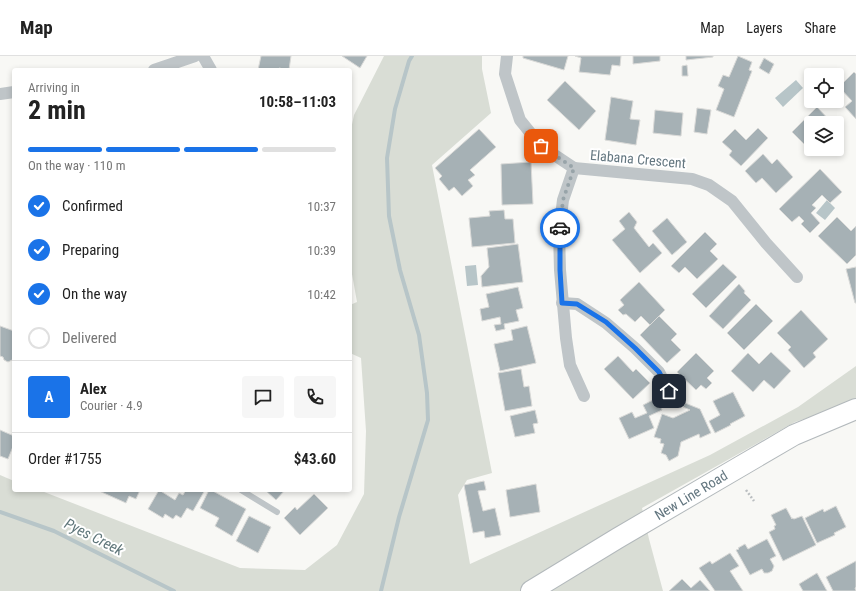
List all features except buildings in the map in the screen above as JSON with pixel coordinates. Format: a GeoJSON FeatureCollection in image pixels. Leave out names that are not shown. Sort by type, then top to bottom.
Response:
{"type":"FeatureCollection","features":[{"type":"Feature","properties":{"kind":"main road","name":"New Line Road"},"geometry":{"type":"LineString","coordinates":[[531,591],[794,435],[856,409]]}},
{"type":"Feature","properties":{"kind":"street"},"geometry":{"type":"LineString","coordinates":[[160,68],[195,56]]}},
{"type":"Feature","properties":{"kind":"street"},"geometry":{"type":"LineString","coordinates":[[203,56],[210,68]]}},
{"type":"Feature","properties":{"kind":"street"},"geometry":{"type":"LineString","coordinates":[[507,56],[505,74],[520,120],[541,146],[574,168]]}},
{"type":"Feature","properties":{"kind":"street"},"geometry":{"type":"LineString","coordinates":[[0,94],[12,92]]}},
{"type":"Feature","properties":{"kind":"street","name":"Elabana Crescent"},"geometry":{"type":"LineString","coordinates":[[584,396],[570,365],[562,303],[560,270],[559,232],[563,200],[574,168],[692,179],[709,185],[732,201],[766,243],[797,277]]}},
{"type":"Feature","properties":{"kind":"street"},"geometry":{"type":"LineString","coordinates":[[562,303],[577,304],[606,322],[659,372],[669,391]]}},
{"type":"Feature","properties":{"kind":"lane"},"geometry":{"type":"LineString","coordinates":[[244,492],[277,512]]}},
{"type":"Feature","properties":{"kind":"path"},"geometry":{"type":"LineString","coordinates":[[746,490],[754,501]]}},
{"type":"Feature","properties":{"kind":"shaded area"},"geometry":{"type":"Polygon","coordinates":[[[384,56],[482,56],[482,69],[491,113],[432,165],[492,473],[467,480],[458,495],[470,564],[710,455],[798,407],[856,366],[856,402],[795,422],[642,508],[663,591],[0,591],[0,475],[12,480],[12,492],[44,492],[240,568],[305,570],[337,545],[364,494],[366,431],[361,358],[352,354],[352,304],[357,302],[352,274],[352,124],[354,115],[384,56]]]}},
{"type":"Feature","properties":{"kind":"shaded area"},"geometry":{"type":"Polygon","coordinates":[[[796,80],[803,88],[783,107],[775,98],[796,80]]]}},
{"type":"Feature","properties":{"kind":"shaded area"},"geometry":{"type":"Polygon","coordinates":[[[827,200],[835,208],[825,220],[816,213],[827,200]]]}},
{"type":"Feature","properties":{"kind":"shaded area"},"geometry":{"type":"Polygon","coordinates":[[[476,265],[478,285],[467,286],[465,266],[476,265]]]}},
{"type":"Feature","properties":{"kind":"waterway"},"geometry":{"type":"LineString","coordinates":[[381,591],[399,517],[428,420],[427,393],[419,335],[400,270],[389,216],[387,158],[395,109],[409,61],[412,56]]}},
{"type":"Feature","properties":{"kind":"waterway","name":"Pyes Creek"},"geometry":{"type":"LineString","coordinates":[[0,512],[54,531],[174,591]]}},
{"type":"Feature","properties":{"kind":"way so far"},"geometry":{"type":"LineString","coordinates":[[541,146],[574,168],[563,200],[560,228]]}},
{"type":"Feature","properties":{"kind":"route"},"geometry":{"type":"LineString","coordinates":[[560,228],[562,303],[577,304],[606,322],[659,372],[669,391]]}}]}
